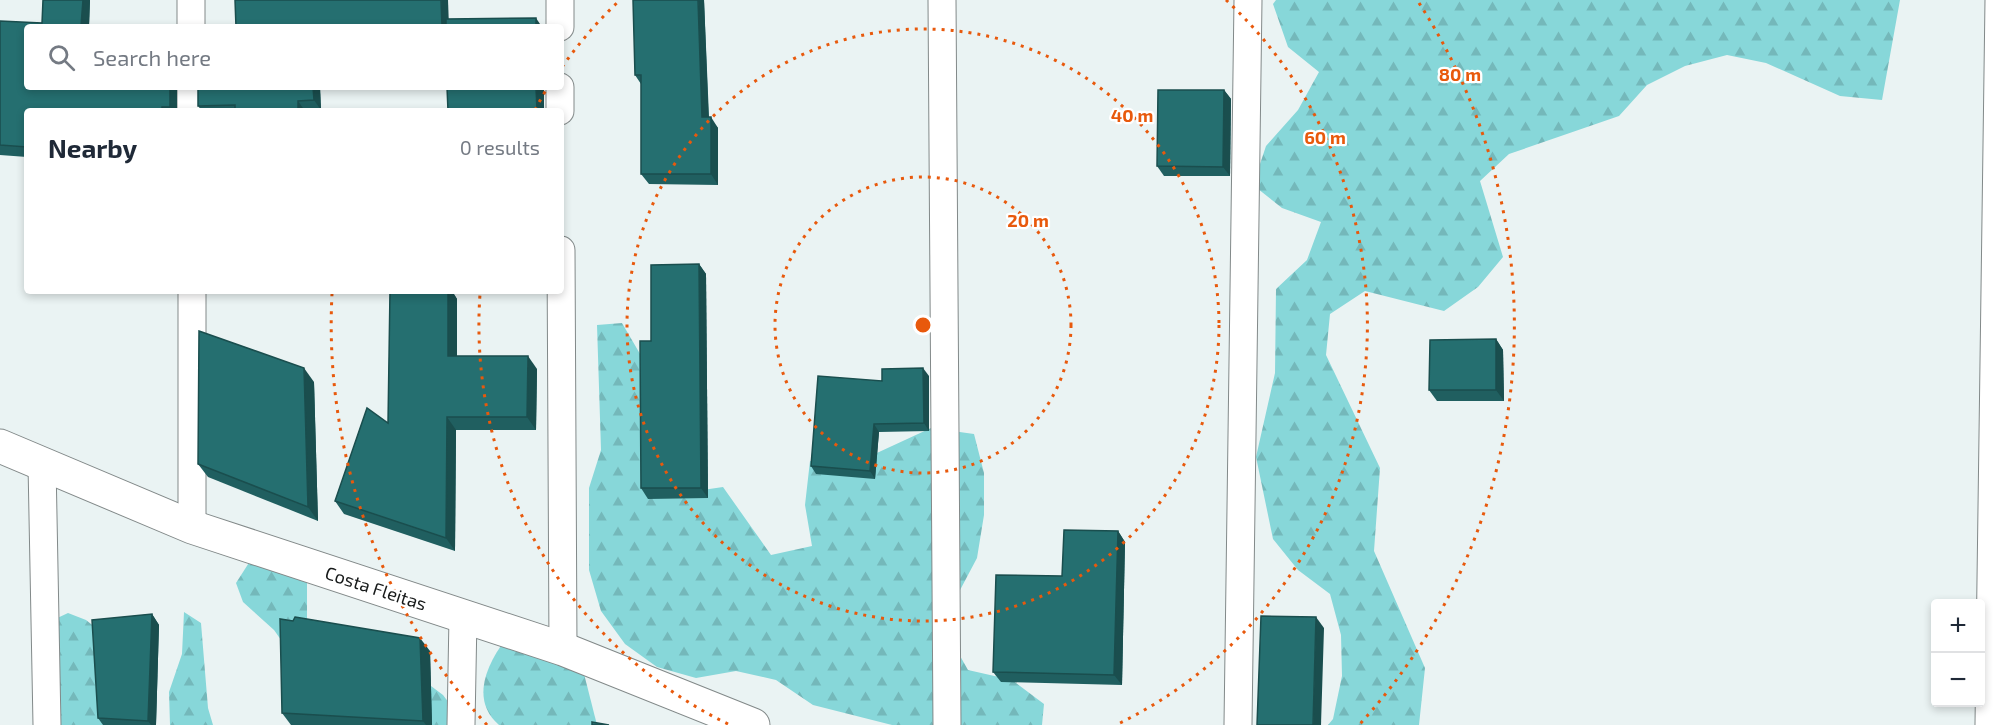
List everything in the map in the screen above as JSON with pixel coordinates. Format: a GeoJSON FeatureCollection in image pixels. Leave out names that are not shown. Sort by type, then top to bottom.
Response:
{"type":"FeatureCollection","features":[{"type":"Feature","properties":{"kind":"main road"},"geometry":{"type":"LineString","coordinates":[[1992,725],[2002,0]]}},
{"type":"Feature","properties":{"kind":"main road","name":"Costa Fleitas"},"geometry":{"type":"LineString","coordinates":[[0,446],[192,527],[563,650],[753,725]]}},
{"type":"Feature","properties":{"kind":"lane"},"geometry":{"type":"LineString","coordinates":[[191,0],[191,24]]}},
{"type":"Feature","properties":{"kind":"lane"},"geometry":{"type":"LineString","coordinates":[[560,0],[560,24]]}},
{"type":"Feature","properties":{"kind":"lane"},"geometry":{"type":"LineString","coordinates":[[942,0],[947,725]]}},
{"type":"Feature","properties":{"kind":"lane"},"geometry":{"type":"LineString","coordinates":[[1238,725],[1248,0]]}},
{"type":"Feature","properties":{"kind":"lane"},"geometry":{"type":"LineString","coordinates":[[191,90],[191,108]]}},
{"type":"Feature","properties":{"kind":"lane"},"geometry":{"type":"LineString","coordinates":[[560,90],[560,108]]}},
{"type":"Feature","properties":{"kind":"lane"},"geometry":{"type":"LineString","coordinates":[[192,294],[192,527]]}},
{"type":"Feature","properties":{"kind":"lane"},"geometry":{"type":"LineString","coordinates":[[561,294],[563,650]]}},
{"type":"Feature","properties":{"kind":"lane"},"geometry":{"type":"LineString","coordinates":[[42,464],[47,725]]}},
{"type":"Feature","properties":{"kind":"lane"},"geometry":{"type":"LineString","coordinates":[[461,725],[463,617]]}},
{"type":"Feature","properties":{"kind":"green space"},"geometry":{"type":"Polygon","coordinates":[[[1276,0],[1900,0],[1882,100],[1840,96],[1766,63],[1727,55],[1685,66],[1647,85],[1619,116],[1509,154],[1480,181],[1503,257],[1478,287],[1444,311],[1365,291],[1330,314],[1326,355],[1380,468],[1374,551],[1425,668],[1419,725],[1328,725],[1333,719],[1342,676],[1341,635],[1330,594],[1298,570],[1273,539],[1256,457],[1275,373],[1276,289],[1307,260],[1321,222],[1282,208],[1253,185],[1266,146],[1298,110],[1319,72],[1288,47],[1273,4],[1276,0]]]}},
{"type":"Feature","properties":{"kind":"green space"},"geometry":{"type":"Polygon","coordinates":[[[622,323],[643,359],[682,493],[723,487],[771,555],[812,546],[805,505],[810,461],[853,464],[931,428],[974,434],[984,473],[984,515],[977,558],[959,592],[947,633],[968,670],[1012,680],[1044,704],[1042,725],[892,725],[813,705],[776,680],[736,671],[696,678],[657,667],[625,644],[601,611],[589,570],[589,488],[601,450],[597,325],[622,323]]]}},
{"type":"Feature","properties":{"kind":"green space"},"geometry":{"type":"Polygon","coordinates":[[[252,558],[307,580],[307,621],[427,683],[443,695],[455,711],[453,725],[374,725],[286,647],[274,630],[243,602],[236,583],[252,558]]]}},
{"type":"Feature","properties":{"kind":"green space"},"geometry":{"type":"Polygon","coordinates":[[[184,612],[201,623],[208,708],[213,725],[170,725],[169,692],[182,654],[184,612]]]}},
{"type":"Feature","properties":{"kind":"green space"},"geometry":{"type":"Polygon","coordinates":[[[68,613],[86,620],[101,632],[117,725],[48,725],[51,621],[68,613]]]}},
{"type":"Feature","properties":{"kind":"green space"},"geometry":{"type":"Polygon","coordinates":[[[508,636],[580,658],[597,725],[499,725],[490,715],[483,692],[488,669],[508,636]]]}},
{"type":"Feature","properties":{"kind":"building"},"geometry":{"type":"Polygon","coordinates":[[[43,0],[83,0],[81,24],[24,24],[24,90],[170,90],[170,107],[24,108],[24,147],[0,145],[0,21],[42,23],[43,0]]]}},
{"type":"Feature","properties":{"kind":"building"},"geometry":{"type":"Polygon","coordinates":[[[235,0],[441,0],[442,24],[236,24],[235,0]]]}},
{"type":"Feature","properties":{"kind":"building"},"geometry":{"type":"Polygon","coordinates":[[[633,0],[698,0],[702,117],[711,117],[711,174],[641,174],[641,75],[635,75],[633,0]]]}},
{"type":"Feature","properties":{"kind":"building"},"geometry":{"type":"Polygon","coordinates":[[[536,18],[536,24],[446,24],[446,19],[536,18]]]}},
{"type":"Feature","properties":{"kind":"building"},"geometry":{"type":"Polygon","coordinates":[[[198,90],[313,90],[314,100],[298,101],[298,108],[198,106],[198,90]]]}},
{"type":"Feature","properties":{"kind":"building"},"geometry":{"type":"Polygon","coordinates":[[[447,90],[536,90],[537,108],[448,108],[447,90]]]}},
{"type":"Feature","properties":{"kind":"building"},"geometry":{"type":"Polygon","coordinates":[[[1158,90],[1224,90],[1223,167],[1157,166],[1158,90]]]}},
{"type":"Feature","properties":{"kind":"building"},"geometry":{"type":"Polygon","coordinates":[[[699,264],[701,488],[641,488],[640,341],[651,341],[651,265],[699,264]]]}},
{"type":"Feature","properties":{"kind":"building"},"geometry":{"type":"Polygon","coordinates":[[[390,294],[448,294],[448,356],[528,356],[527,417],[447,417],[446,538],[335,501],[367,408],[388,423],[390,294]]]}},
{"type":"Feature","properties":{"kind":"building"},"geometry":{"type":"Polygon","coordinates":[[[199,331],[304,368],[308,507],[198,464],[199,331]]]}},
{"type":"Feature","properties":{"kind":"building"},"geometry":{"type":"Polygon","coordinates":[[[1496,339],[1496,390],[1429,390],[1430,340],[1496,339]]]}},
{"type":"Feature","properties":{"kind":"building"},"geometry":{"type":"Polygon","coordinates":[[[923,368],[924,423],[874,424],[870,471],[811,466],[818,376],[882,381],[882,369],[923,368]]]}},
{"type":"Feature","properties":{"kind":"building"},"geometry":{"type":"Polygon","coordinates":[[[1064,530],[1118,531],[1114,675],[993,672],[996,575],[1062,576],[1064,530]]]}},
{"type":"Feature","properties":{"kind":"building"},"geometry":{"type":"Polygon","coordinates":[[[152,614],[148,721],[98,718],[92,620],[152,614]]]}},
{"type":"Feature","properties":{"kind":"building"},"geometry":{"type":"Polygon","coordinates":[[[1261,616],[1316,617],[1313,725],[1257,725],[1261,616]]]}},
{"type":"Feature","properties":{"kind":"building"},"geometry":{"type":"Polygon","coordinates":[[[295,617],[420,638],[423,721],[282,713],[280,619],[293,621],[295,617]]]}},
{"type":"Feature","properties":{"kind":"building"},"geometry":{"type":"Polygon","coordinates":[[[592,722],[609,725],[592,725],[592,722]]]}}]}
